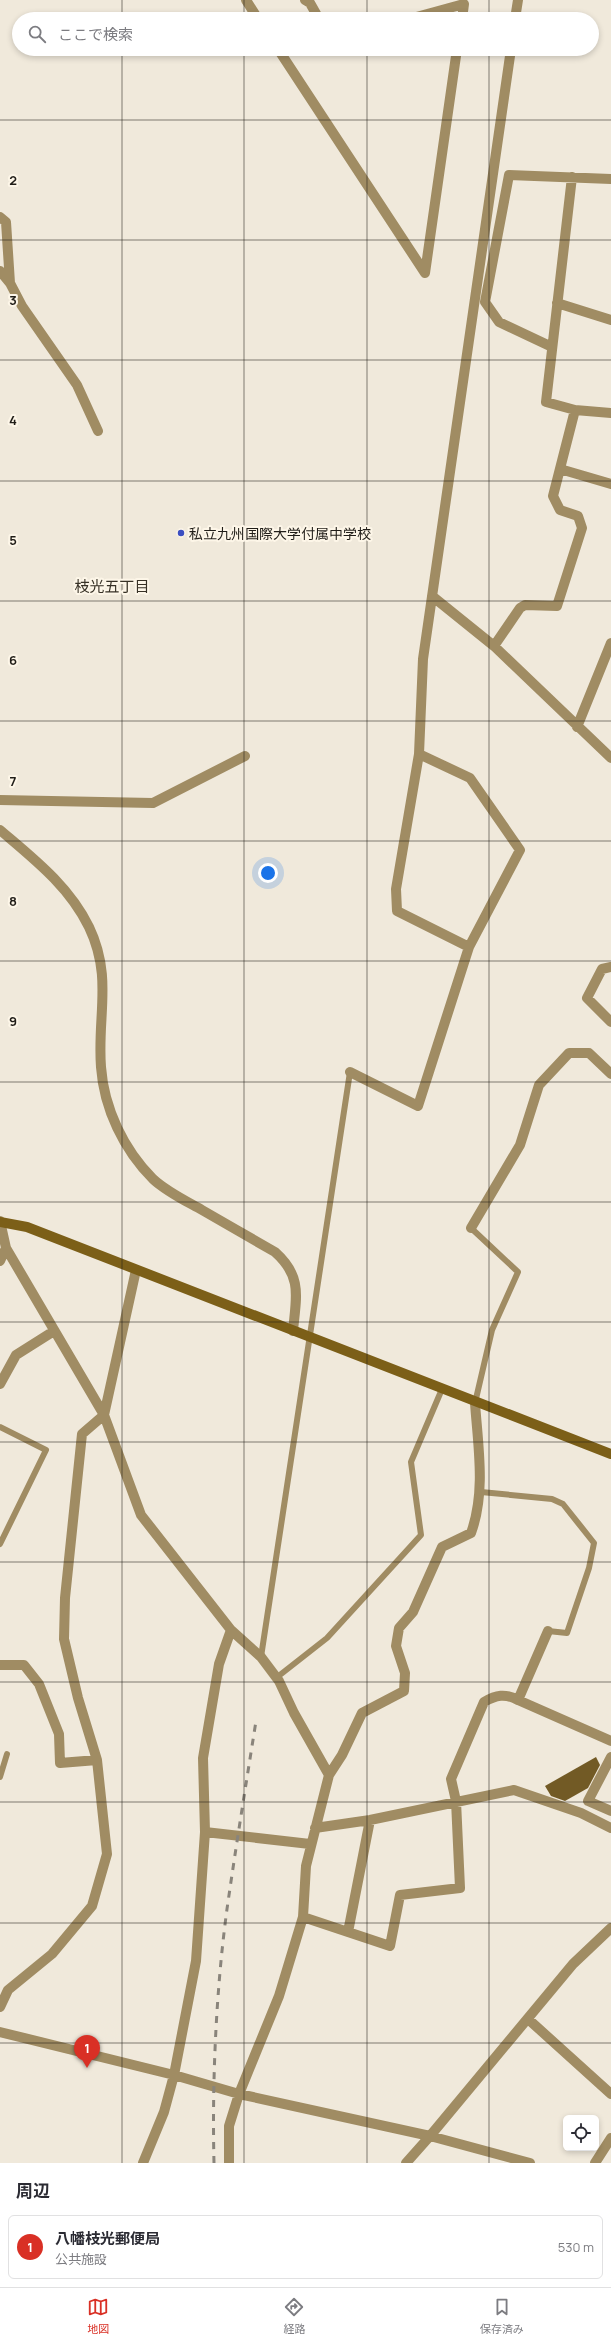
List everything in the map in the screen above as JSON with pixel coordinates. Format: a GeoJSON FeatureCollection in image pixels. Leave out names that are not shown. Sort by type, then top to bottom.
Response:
{"type":"FeatureCollection","features":[{"type":"Feature","properties":{"kind":"street"},"geometry":{"type":"LineString","coordinates":[[246,0],[254,12]]}},
{"type":"Feature","properties":{"kind":"street"},"geometry":{"type":"LineString","coordinates":[[305,0],[310,3],[315,12]]}},
{"type":"Feature","properties":{"kind":"street"},"geometry":{"type":"LineString","coordinates":[[517,12],[518,0]]}},
{"type":"Feature","properties":{"kind":"street"},"geometry":{"type":"LineString","coordinates":[[435,12],[464,4],[463,12]]}},
{"type":"Feature","properties":{"kind":"street"},"geometry":{"type":"LineString","coordinates":[[283,56],[425,273],[456,56]]}},
{"type":"Feature","properties":{"kind":"street"},"geometry":{"type":"LineString","coordinates":[[468,947],[397,911],[396,890],[419,754],[423,659],[510,56]]}},
{"type":"Feature","properties":{"kind":"street"},"geometry":{"type":"LineString","coordinates":[[552,347],[499,322],[485,302],[509,175],[611,179]]}},
{"type":"Feature","properties":{"kind":"street"},"geometry":{"type":"LineString","coordinates":[[572,177],[546,402],[575,410],[611,413]]}},
{"type":"Feature","properties":{"kind":"street"},"geometry":{"type":"LineString","coordinates":[[0,217],[6,222],[10,283]]}},
{"type":"Feature","properties":{"kind":"street"},"geometry":{"type":"LineString","coordinates":[[0,272],[10,283],[22,306],[77,385],[98,430]]}},
{"type":"Feature","properties":{"kind":"street"},"geometry":{"type":"LineString","coordinates":[[557,303],[611,320]]}},
{"type":"Feature","properties":{"kind":"street"},"geometry":{"type":"LineString","coordinates":[[494,646],[520,608],[525,605],[557,606],[582,528],[578,516],[560,510],[553,496],[575,410]]}},
{"type":"Feature","properties":{"kind":"street"},"geometry":{"type":"LineString","coordinates":[[560,469],[611,484]]}},
{"type":"Feature","properties":{"kind":"street"},"geometry":{"type":"LineString","coordinates":[[432,596],[494,646],[611,758]]}},
{"type":"Feature","properties":{"kind":"street"},"geometry":{"type":"LineString","coordinates":[[577,727],[611,643]]}},
{"type":"Feature","properties":{"kind":"street"},"geometry":{"type":"LineString","coordinates":[[350,1072],[418,1106],[468,947],[520,850],[470,778],[419,754]]}},
{"type":"Feature","properties":{"kind":"street"},"geometry":{"type":"LineString","coordinates":[[0,800],[153,803],[245,756]]}},
{"type":"Feature","properties":{"kind":"street"},"geometry":{"type":"LineString","coordinates":[[0,830],[61,883],[89,927],[100,960],[104,984],[101,1067],[108,1102],[121,1137],[133,1156],[154,1180],[182,1199],[275,1252],[288,1264],[295,1277],[296,1298],[293,1331]]}},
{"type":"Feature","properties":{"kind":"street"},"geometry":{"type":"LineString","coordinates":[[611,967],[602,969],[587,998],[611,1022]]}},
{"type":"Feature","properties":{"kind":"street"},"geometry":{"type":"LineString","coordinates":[[471,1228],[520,1145],[539,1085],[570,1053],[590,1053],[611,1074]]}},
{"type":"Feature","properties":{"kind":"street"},"geometry":{"type":"LineString","coordinates":[[329,1775],[276,1678],[261,1657],[231,1630],[141,1516],[104,1415],[6,1248],[0,1221],[27,1227],[308,1336],[475,1403],[611,1454]]}},
{"type":"Feature","properties":{"kind":"street"},"geometry":{"type":"LineString","coordinates":[[0,1261],[6,1248]]}},
{"type":"Feature","properties":{"kind":"street"},"geometry":{"type":"LineString","coordinates":[[0,2007],[8,1990],[52,1954],[92,1906],[107,1854],[97,1760],[78,1698],[64,1639],[65,1598],[82,1434],[104,1415],[136,1270]]}},
{"type":"Feature","properties":{"kind":"street"},"geometry":{"type":"LineString","coordinates":[[0,1384],[16,1355],[54,1331]]}},
{"type":"Feature","properties":{"kind":"street"},"geometry":{"type":"LineString","coordinates":[[228,2163],[229,2126],[239,2094],[278,1996],[303,1917],[306,1866],[310,1844],[329,1775],[342,1755],[362,1713],[404,1691],[405,1673],[396,1646],[399,1628],[413,1612],[442,1547],[472,1533],[478,1516],[481,1492],[475,1403]]}},
{"type":"Feature","properties":{"kind":"street"},"geometry":{"type":"LineString","coordinates":[[143,2163],[164,2112],[174,2075],[196,1961],[205,1832],[203,1758],[219,1664],[231,1630]]}},
{"type":"Feature","properties":{"kind":"street"},"geometry":{"type":"LineString","coordinates":[[518,1700],[548,1631]]}},
{"type":"Feature","properties":{"kind":"street"},"geometry":{"type":"LineString","coordinates":[[0,1664],[24,1665],[39,1684],[59,1734],[60,1763],[97,1760]]}},
{"type":"Feature","properties":{"kind":"street"},"geometry":{"type":"LineString","coordinates":[[303,1917],[390,1946],[400,1896],[460,1888],[456,1801],[451,1779],[484,1702],[495,1695],[510,1695],[518,1700],[611,1741]]}},
{"type":"Feature","properties":{"kind":"street"},"geometry":{"type":"LineString","coordinates":[[611,1757],[588,1801],[611,1811]]}},
{"type":"Feature","properties":{"kind":"street"},"geometry":{"type":"LineString","coordinates":[[315,1828],[370,1820],[514,1790],[580,1813],[611,1828]]}},
{"type":"Feature","properties":{"kind":"street"},"geometry":{"type":"LineString","coordinates":[[348,1932],[370,1820]]}},
{"type":"Feature","properties":{"kind":"street"},"geometry":{"type":"LineString","coordinates":[[205,1832],[310,1844]]}},
{"type":"Feature","properties":{"kind":"street"},"geometry":{"type":"LineString","coordinates":[[406,2163],[573,1964],[611,1928]]}},
{"type":"Feature","properties":{"kind":"street"},"geometry":{"type":"LineString","coordinates":[[528,2019],[611,2094]]}},
{"type":"Feature","properties":{"kind":"street"},"geometry":{"type":"LineString","coordinates":[[0,2032],[174,2075],[239,2094],[430,2136],[530,2163]]}},
{"type":"Feature","properties":{"kind":"street"},"geometry":{"type":"LineString","coordinates":[[595,2163],[611,2138]]}},
{"type":"Feature","properties":{"kind":"lane"},"geometry":{"type":"LineString","coordinates":[[261,1657],[308,1336],[350,1072]]}},
{"type":"Feature","properties":{"kind":"lane"},"geometry":{"type":"LineString","coordinates":[[471,1228],[518,1272],[492,1330],[475,1403]]}},
{"type":"Feature","properties":{"kind":"lane"},"geometry":{"type":"LineString","coordinates":[[276,1678],[327,1638],[421,1534],[411,1462],[442,1390]]}},
{"type":"Feature","properties":{"kind":"lane"},"geometry":{"type":"LineString","coordinates":[[0,1427],[46,1450],[0,1544]]}},
{"type":"Feature","properties":{"kind":"lane"},"geometry":{"type":"LineString","coordinates":[[481,1492],[552,1499],[563,1504],[594,1543],[589,1568],[567,1633],[548,1631]]}},
{"type":"Feature","properties":{"kind":"lane"},"geometry":{"type":"LineString","coordinates":[[0,1777],[7,1754]]}},
{"type":"Feature","properties":{"kind":"building"},"geometry":{"type":"Polygon","coordinates":[[[596,1757],[600,1765],[588,1788],[565,1801],[551,1796],[545,1786],[596,1757]]]}},
{"type":"Feature","properties":{"kind":"railway"},"geometry":{"type":"LineString","coordinates":[[214,2163],[214,2068],[220,1971],[237,1838],[256,1721]]}},
{"type":"Feature","properties":{"kind":"place","name":"私立九州国際大学付属中学校"},"geometry":{"type":"Point","coordinates":[181,533]}},
{"type":"Feature","properties":{"kind":"place","name":"八幡枝光郵便局"},"geometry":{"type":"Point","coordinates":[87,2068]}},
{"type":"Feature","properties":{"kind":"district","name":"枝光五丁目"},"geometry":{"type":"Point","coordinates":[112,586]}}]}
